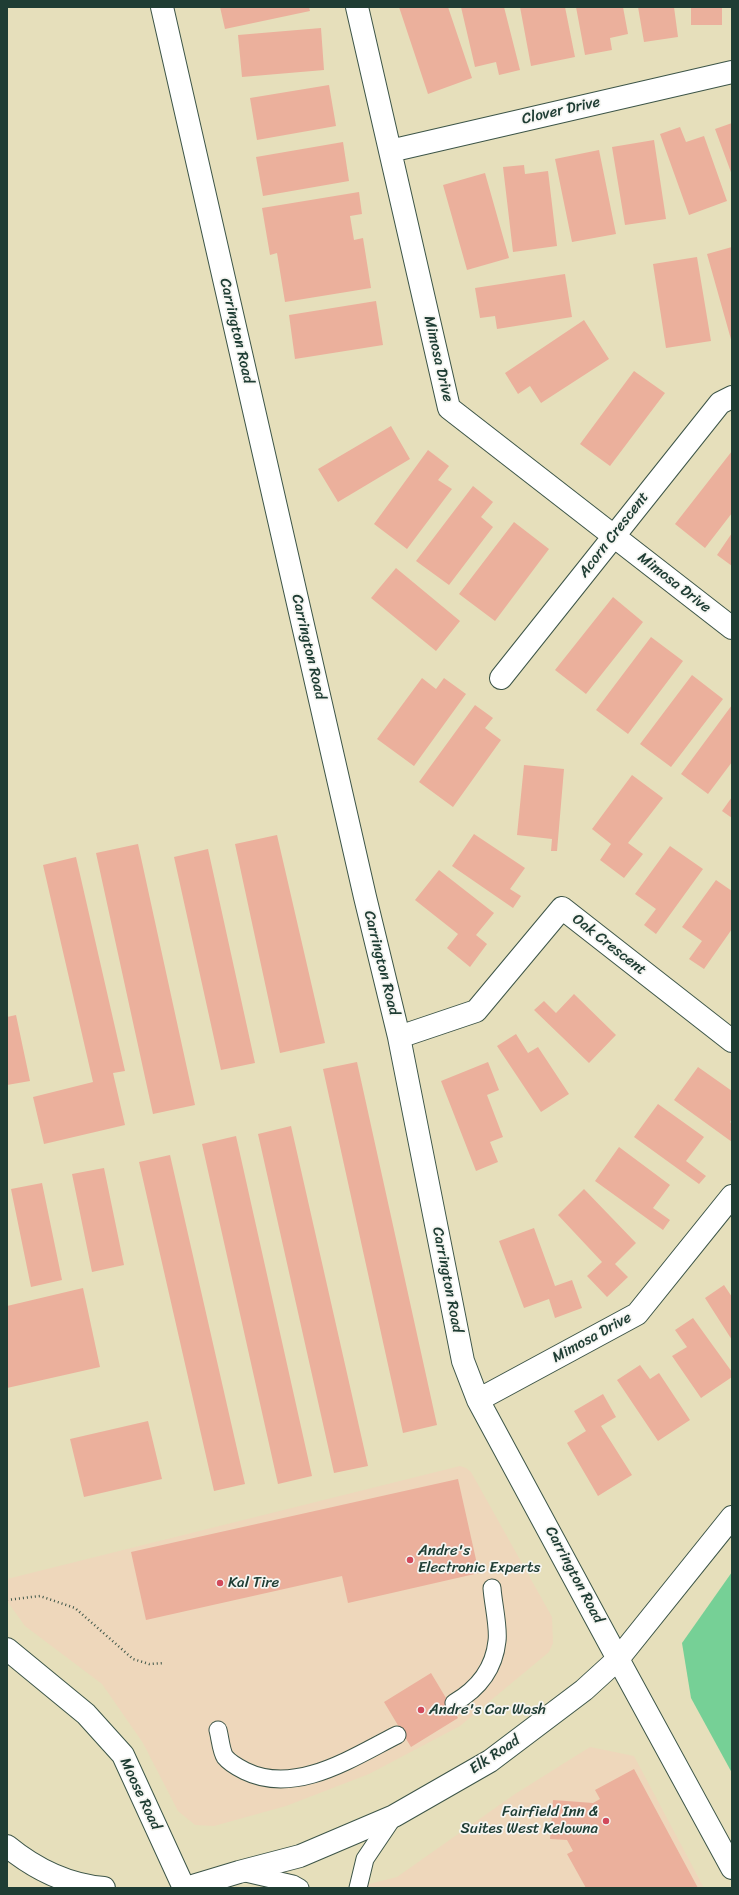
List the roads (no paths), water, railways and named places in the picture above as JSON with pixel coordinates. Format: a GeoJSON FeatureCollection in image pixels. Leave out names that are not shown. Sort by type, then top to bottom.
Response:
{"type":"FeatureCollection","features":[{"type":"Feature","properties":{"kind":"main road","name":"Carrington Road"},"geometry":{"type":"LineString","coordinates":[[162,7],[399,1038],[463,1361],[478,1400],[732,1868]]}},
{"type":"Feature","properties":{"kind":"main road","name":"Mimosa Drive"},"geometry":{"type":"LineString","coordinates":[[357,7],[449,408],[732,628]]}},
{"type":"Feature","properties":{"kind":"main road","name":"Clover Drive"},"geometry":{"type":"LineString","coordinates":[[390,151],[732,72]]}},
{"type":"Feature","properties":{"kind":"main road","name":"Acorn Crescent"},"geometry":{"type":"LineString","coordinates":[[501,678],[720,403],[732,397]]}},
{"type":"Feature","properties":{"kind":"main road","name":"Oak Crescent"},"geometry":{"type":"LineString","coordinates":[[399,1038],[476,1011],[562,908],[732,1040]]}},
{"type":"Feature","properties":{"kind":"main road","name":"Mimosa Drive"},"geometry":{"type":"LineString","coordinates":[[478,1400],[637,1314],[732,1196]]}},
{"type":"Feature","properties":{"kind":"main road","name":"Elk Road"},"geometry":{"type":"LineString","coordinates":[[185,1888],[300,1856],[394,1816],[490,1761],[584,1690],[618,1659],[732,1517]]}},
{"type":"Feature","properties":{"kind":"main road","name":"Moose Road"},"geometry":{"type":"LineString","coordinates":[[7,1649],[86,1714],[123,1755],[185,1888]]}},
{"type":"Feature","properties":{"kind":"main road"},"geometry":{"type":"LineString","coordinates":[[7,1846],[44,1871],[86,1886],[104,1888]]}},
{"type":"Feature","properties":{"kind":"lane"},"geometry":{"type":"LineString","coordinates":[[454,1703],[468,1695],[488,1673],[497,1641],[492,1588]]}},
{"type":"Feature","properties":{"kind":"lane"},"geometry":{"type":"LineString","coordinates":[[218,1730],[225,1757],[240,1768],[258,1777],[279,1779],[294,1778],[325,1770],[398,1734]]}},
{"type":"Feature","properties":{"kind":"lane"},"geometry":{"type":"LineString","coordinates":[[358,1888],[365,1859],[394,1816]]}},
{"type":"Feature","properties":{"kind":"lane"},"geometry":{"type":"LineString","coordinates":[[239,1872],[293,1884],[300,1888]]}},
{"type":"Feature","properties":{"kind":"place","name":"Andre's Electronic Experts"},"geometry":{"type":"Point","coordinates":[410,1560]}},
{"type":"Feature","properties":{"kind":"place","name":"Kal Tire"},"geometry":{"type":"Point","coordinates":[220,1583]}},
{"type":"Feature","properties":{"kind":"place","name":"Andre's Car Wash"},"geometry":{"type":"Point","coordinates":[421,1710]}},
{"type":"Feature","properties":{"kind":"place","name":"Fairfield Inn & Suites West Kelowna"},"geometry":{"type":"Point","coordinates":[606,1821]}}]}
